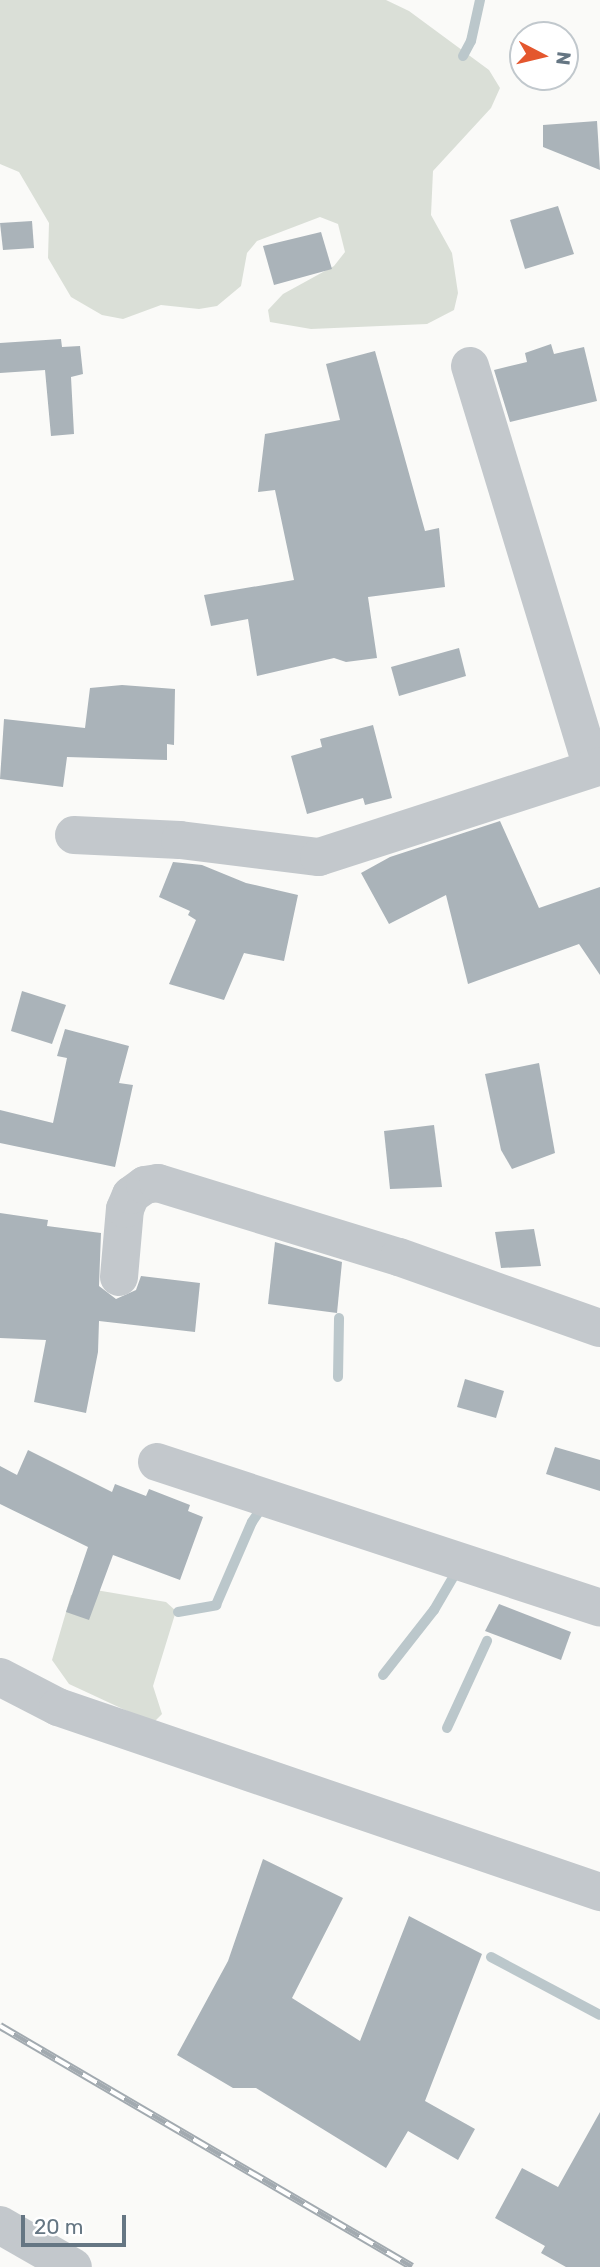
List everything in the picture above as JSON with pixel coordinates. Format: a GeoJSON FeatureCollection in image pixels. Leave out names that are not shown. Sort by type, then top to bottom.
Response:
{"type":"FeatureCollection","features":[{"type":"Feature","properties":{"kind":"street"},"geometry":{"type":"LineString","coordinates":[[74,835],[180,840],[319,857],[353,850],[596,766],[470,366]]}},
{"type":"Feature","properties":{"kind":"street"},"geometry":{"type":"LineString","coordinates":[[119,1277],[125,1209],[131,1195],[145,1185],[158,1183],[399,1257],[600,1328]]}},
{"type":"Feature","properties":{"kind":"street"},"geometry":{"type":"LineString","coordinates":[[157,1462],[600,1608]]}},
{"type":"Feature","properties":{"kind":"street"},"geometry":{"type":"LineString","coordinates":[[0,1677],[58,1707],[600,1892]]}},
{"type":"Feature","properties":{"kind":"street"},"geometry":{"type":"LineString","coordinates":[[0,2225],[67,2266]]}},
{"type":"Feature","properties":{"kind":"shaded area"},"geometry":{"type":"Polygon","coordinates":[[[0,0],[386,0],[409,11],[489,70],[500,88],[491,108],[433,171],[431,215],[452,253],[458,293],[454,310],[427,324],[311,329],[270,322],[268,310],[283,294],[334,266],[345,252],[338,224],[320,217],[257,241],[247,253],[241,286],[217,306],[199,309],[161,305],[123,319],[102,315],[71,297],[48,258],[49,223],[19,172],[0,164],[0,0]]]}},
{"type":"Feature","properties":{"kind":"shaded area"},"geometry":{"type":"Polygon","coordinates":[[[90,1589],[166,1602],[176,1611],[153,1686],[162,1714],[153,1723],[69,1684],[52,1660],[71,1595],[90,1589]]]}},
{"type":"Feature","properties":{"kind":"building"},"geometry":{"type":"Polygon","coordinates":[[[597,121],[600,170],[543,147],[543,125],[597,121]]]}},
{"type":"Feature","properties":{"kind":"building"},"geometry":{"type":"Polygon","coordinates":[[[558,206],[574,254],[525,269],[510,220],[558,206]]]}},
{"type":"Feature","properties":{"kind":"building"},"geometry":{"type":"Polygon","coordinates":[[[32,221],[34,248],[3,250],[0,223],[32,221]]]}},
{"type":"Feature","properties":{"kind":"building"},"geometry":{"type":"Polygon","coordinates":[[[321,232],[332,269],[274,285],[263,246],[321,232]]]}},
{"type":"Feature","properties":{"kind":"building"},"geometry":{"type":"Polygon","coordinates":[[[61,339],[62,347],[80,346],[83,374],[71,377],[74,434],[51,436],[45,370],[0,373],[0,343],[61,339]]]}},
{"type":"Feature","properties":{"kind":"building"},"geometry":{"type":"Polygon","coordinates":[[[551,344],[554,354],[584,347],[597,401],[510,422],[494,370],[527,362],[525,353],[551,344]]]}},
{"type":"Feature","properties":{"kind":"building"},"geometry":{"type":"Polygon","coordinates":[[[375,351],[425,531],[439,528],[445,587],[368,597],[377,658],[346,662],[334,658],[257,676],[248,619],[211,626],[204,595],[294,580],[275,490],[258,492],[265,434],[340,420],[326,364],[375,351]]]}},
{"type":"Feature","properties":{"kind":"building"},"geometry":{"type":"Polygon","coordinates":[[[459,648],[466,676],[399,696],[391,667],[459,648]]]}},
{"type":"Feature","properties":{"kind":"building"},"geometry":{"type":"Polygon","coordinates":[[[122,685],[175,689],[174,745],[167,744],[167,760],[67,757],[63,787],[0,779],[4,719],[85,728],[90,688],[122,685]]]}},
{"type":"Feature","properties":{"kind":"building"},"geometry":{"type":"Polygon","coordinates":[[[373,725],[392,798],[365,805],[363,798],[307,814],[291,756],[322,747],[320,739],[373,725]]]}},
{"type":"Feature","properties":{"kind":"building"},"geometry":{"type":"Polygon","coordinates":[[[500,821],[539,908],[600,887],[600,975],[579,944],[468,984],[446,895],[389,924],[361,873],[390,857],[500,821]]]}},
{"type":"Feature","properties":{"kind":"building"},"geometry":{"type":"Polygon","coordinates":[[[173,862],[202,865],[246,883],[298,895],[284,961],[244,953],[224,1000],[169,984],[196,920],[188,915],[190,911],[159,897],[173,862]]]}},
{"type":"Feature","properties":{"kind":"building"},"geometry":{"type":"Polygon","coordinates":[[[22,991],[66,1005],[52,1044],[11,1031],[22,991]]]}},
{"type":"Feature","properties":{"kind":"building"},"geometry":{"type":"Polygon","coordinates":[[[65,1029],[129,1046],[119,1083],[133,1085],[115,1167],[0,1143],[0,1110],[53,1123],[67,1058],[57,1056],[65,1029]]]}},
{"type":"Feature","properties":{"kind":"building"},"geometry":{"type":"Polygon","coordinates":[[[539,1063],[555,1153],[512,1169],[501,1150],[485,1074],[539,1063]]]}},
{"type":"Feature","properties":{"kind":"building"},"geometry":{"type":"Polygon","coordinates":[[[434,1125],[442,1187],[390,1189],[384,1131],[434,1125]]]}},
{"type":"Feature","properties":{"kind":"building"},"geometry":{"type":"Polygon","coordinates":[[[0,1213],[48,1220],[47,1226],[101,1233],[99,1286],[116,1299],[136,1290],[141,1276],[200,1283],[195,1332],[99,1321],[98,1352],[86,1413],[34,1402],[46,1340],[0,1338],[0,1213]]]}},
{"type":"Feature","properties":{"kind":"building"},"geometry":{"type":"Polygon","coordinates":[[[534,1229],[541,1266],[501,1268],[495,1232],[534,1229]]]}},
{"type":"Feature","properties":{"kind":"building"},"geometry":{"type":"Polygon","coordinates":[[[275,1242],[342,1262],[337,1313],[268,1304],[275,1242]]]}},
{"type":"Feature","properties":{"kind":"building"},"geometry":{"type":"Polygon","coordinates":[[[465,1379],[504,1391],[496,1418],[457,1407],[465,1379]]]}},
{"type":"Feature","properties":{"kind":"building"},"geometry":{"type":"Polygon","coordinates":[[[555,1447],[600,1460],[600,1491],[546,1474],[555,1447]]]}},
{"type":"Feature","properties":{"kind":"building"},"geometry":{"type":"Polygon","coordinates":[[[28,1450],[112,1492],[115,1484],[146,1496],[149,1489],[190,1505],[188,1511],[203,1517],[180,1580],[113,1555],[89,1620],[66,1612],[88,1547],[0,1504],[0,1466],[17,1475],[28,1450]]]}},
{"type":"Feature","properties":{"kind":"building"},"geometry":{"type":"Polygon","coordinates":[[[499,1604],[571,1632],[561,1660],[485,1631],[499,1604]]]}},
{"type":"Feature","properties":{"kind":"building"},"geometry":{"type":"Polygon","coordinates":[[[263,1859],[343,1898],[292,1998],[360,2041],[409,1916],[482,1954],[425,2101],[475,2129],[458,2160],[408,2131],[386,2168],[256,2088],[233,2088],[177,2055],[228,1961],[263,1859]]]}},
{"type":"Feature","properties":{"kind":"building"},"geometry":{"type":"Polygon","coordinates":[[[600,2112],[600,2267],[566,2267],[541,2253],[545,2246],[495,2218],[522,2168],[558,2187],[600,2112]]]}},
{"type":"Feature","properties":{"kind":"waterway"},"geometry":{"type":"LineString","coordinates":[[463,56],[471,41],[480,0]]}},
{"type":"Feature","properties":{"kind":"waterway"},"geometry":{"type":"LineString","coordinates":[[338,1377],[339,1318]]}},
{"type":"Feature","properties":{"kind":"waterway"},"geometry":{"type":"LineString","coordinates":[[178,1612],[216,1605],[252,1522],[264,1504]]}},
{"type":"Feature","properties":{"kind":"waterway"},"geometry":{"type":"LineString","coordinates":[[383,1675],[434,1610],[458,1569]]}},
{"type":"Feature","properties":{"kind":"waterway"},"geometry":{"type":"LineString","coordinates":[[447,1728],[487,1641]]}},
{"type":"Feature","properties":{"kind":"waterway"},"geometry":{"type":"LineString","coordinates":[[491,1957],[600,2015]]}},
{"type":"Feature","properties":{"kind":"railway"},"geometry":{"type":"LineString","coordinates":[[0,2026],[412,2267]]}}]}
